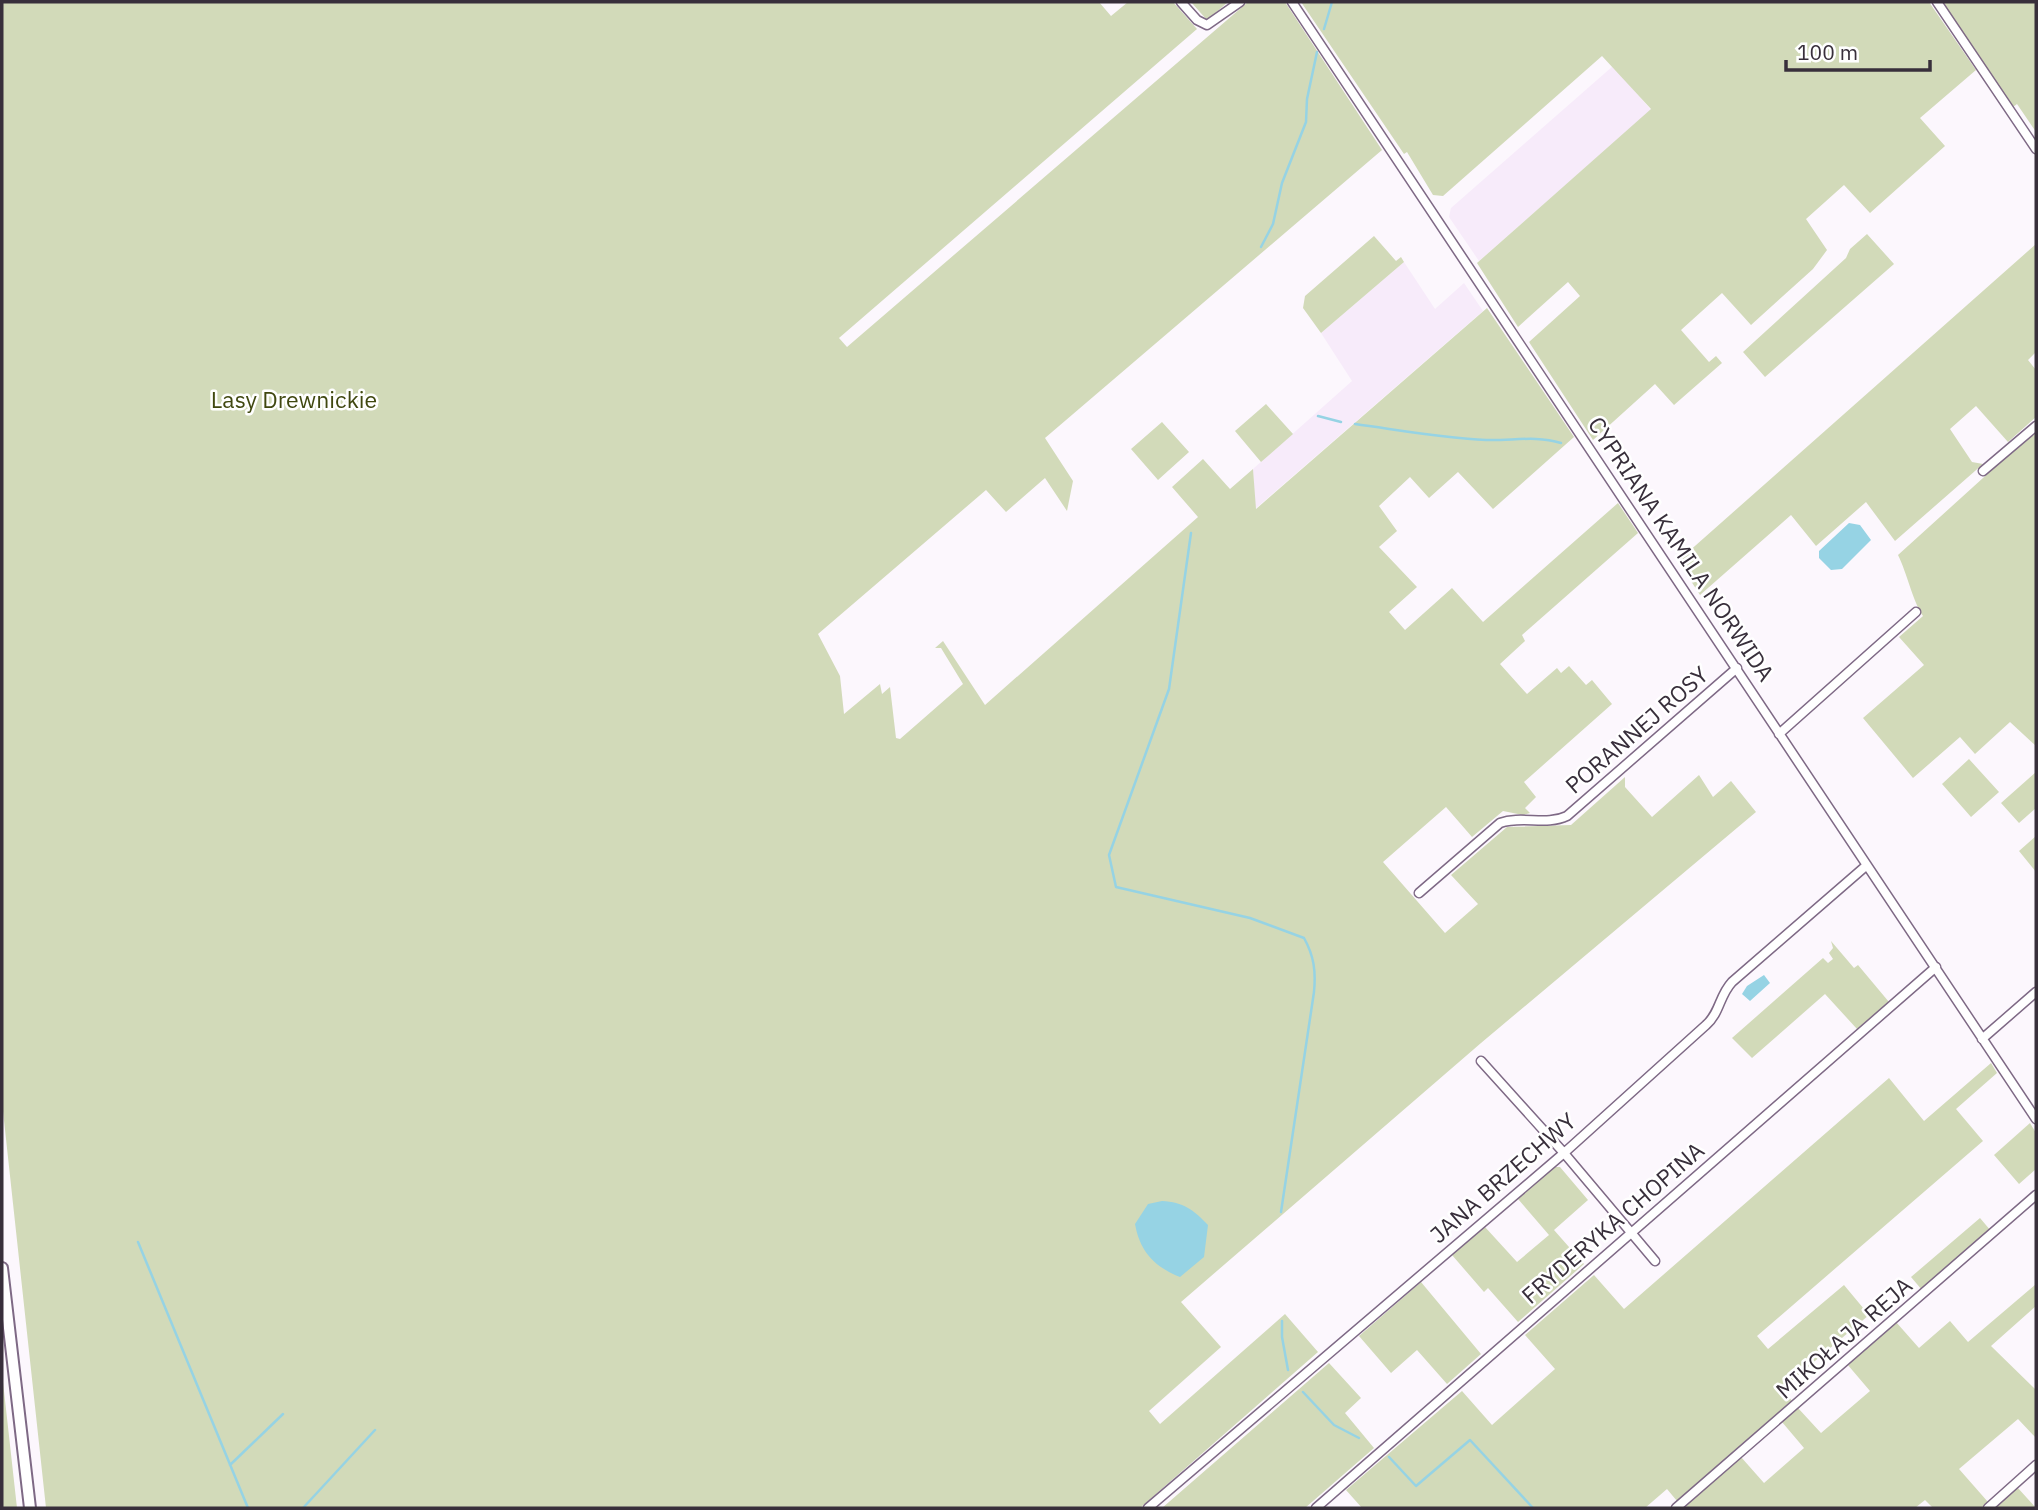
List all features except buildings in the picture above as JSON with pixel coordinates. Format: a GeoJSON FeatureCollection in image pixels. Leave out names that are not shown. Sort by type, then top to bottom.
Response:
{"type":"FeatureCollection","features":[{"type":"Feature","properties":{"kind":"main road"},"geometry":{"type":"LineString","coordinates":[[2,1268],[30,1508]]}},
{"type":"Feature","properties":{"kind":"street"},"geometry":{"type":"LineString","coordinates":[[1181,2],[1197,20],[1208,25],[1240,2]]}},
{"type":"Feature","properties":{"kind":"street","name":"CYPRIANA KAMILA NORWIDA"},"geometry":{"type":"LineString","coordinates":[[1292,2],[2036,1119]]}},
{"type":"Feature","properties":{"kind":"street"},"geometry":{"type":"LineString","coordinates":[[1937,2],[2036,149]]}},
{"type":"Feature","properties":{"kind":"street"},"geometry":{"type":"LineString","coordinates":[[1983,471],[2036,426]]}},
{"type":"Feature","properties":{"kind":"street"},"geometry":{"type":"LineString","coordinates":[[1779,734],[1916,612]]}},
{"type":"Feature","properties":{"kind":"street","name":"PORANNEJ ROSY"},"geometry":{"type":"LineString","coordinates":[[1419,893],[1500,823],[1512,819],[1555,820],[1567,816],[1737,668]]}},
{"type":"Feature","properties":{"kind":"street","name":"JANA BRZECHWY"},"geometry":{"type":"LineString","coordinates":[[1148,1508],[1564,1153],[1713,1019],[1721,994],[1732,982],[1867,865]]}},
{"type":"Feature","properties":{"kind":"street","name":"FRYDERYKA CHOPINA"},"geometry":{"type":"LineString","coordinates":[[1316,1508],[1936,967]]}},
{"type":"Feature","properties":{"kind":"street"},"geometry":{"type":"LineString","coordinates":[[1982,1039],[2036,992]]}},
{"type":"Feature","properties":{"kind":"street"},"geometry":{"type":"LineString","coordinates":[[1481,1061],[1564,1153],[1654,1261]]}},
{"type":"Feature","properties":{"kind":"street","name":"MIKOŁAJA REJA"},"geometry":{"type":"LineString","coordinates":[[1676,1508],[2036,1195]]}},
{"type":"Feature","properties":{"kind":"street"},"geometry":{"type":"LineString","coordinates":[[1988,1508],[2036,1465]]}},
{"type":"Feature","properties":{"kind":"shaded area"},"geometry":{"type":"Polygon","coordinates":[[[1613,66],[1651,110],[1479,261],[1449,217],[1451,208],[1613,66]]]}},
{"type":"Feature","properties":{"kind":"shaded area"},"geometry":{"type":"Polygon","coordinates":[[[1404,262],[1435,309],[1464,283],[1483,311],[1255,509],[1253,469],[1352,381],[1321,333],[1404,262]]]}},
{"type":"Feature","properties":{"kind":"green space","name":"Lasy Drewnickie"},"geometry":{"type":"Polygon","coordinates":[[[2,2],[1099,2],[1111,16],[1128,2],[1173,2],[1197,29],[839,338],[847,347],[1248,2],[1285,2],[1382,150],[1045,438],[1073,481],[1067,511],[1045,478],[1006,512],[986,490],[818,634],[840,676],[844,714],[880,684],[882,694],[890,687],[896,738],[900,739],[963,684],[941,648],[935,648],[943,641],[985,705],[1198,517],[1172,487],[1203,459],[1230,489],[1253,469],[1256,509],[1487,308],[1574,437],[1493,509],[1458,472],[1429,498],[1410,477],[1379,506],[1397,531],[1379,547],[1417,587],[1389,612],[1405,630],[1452,588],[1483,622],[1618,503],[1638,533],[1522,635],[1525,641],[1500,664],[1527,694],[1557,668],[1561,673],[1569,666],[1586,685],[1592,680],[1612,704],[1524,782],[1536,797],[1525,808],[1530,813],[1523,815],[1503,811],[1472,837],[1446,807],[1383,862],[1445,933],[1478,904],[1451,875],[1507,827],[1571,825],[1625,777],[1625,787],[1652,817],[1699,775],[1713,797],[1731,781],[1756,812],[1481,1043],[1181,1302],[1221,1347],[1149,1411],[1160,1424],[1285,1314],[1318,1352],[1140,1508],[46,1508],[2,1102],[2,2]]]}},
{"type":"Feature","properties":{"kind":"green space"},"geometry":{"type":"Polygon","coordinates":[[[1191,2],[1228,2],[1207,20],[1191,2]]]}},
{"type":"Feature","properties":{"kind":"green space"},"geometry":{"type":"Polygon","coordinates":[[[1301,2],[1929,2],[1976,70],[1920,118],[1945,146],[1870,213],[1844,185],[1806,219],[1827,250],[1813,269],[1751,325],[1722,293],[1681,330],[1709,362],[1716,356],[1722,363],[1674,405],[1655,384],[1593,440],[1529,342],[1580,296],[1568,282],[1518,327],[1477,263],[1651,109],[1602,56],[1443,196],[1433,195],[1407,152],[1404,154],[1301,2]]]}},
{"type":"Feature","properties":{"kind":"green space"},"geometry":{"type":"Polygon","coordinates":[[[2036,2],[2036,132],[2017,104],[2013,107],[1943,3],[2036,2]]]}},
{"type":"Feature","properties":{"kind":"green space"},"geometry":{"type":"Polygon","coordinates":[[[1867,234],[1894,264],[1765,377],[1743,352],[1846,258],[1850,249],[1867,234]]]}},
{"type":"Feature","properties":{"kind":"green space"},"geometry":{"type":"Polygon","coordinates":[[[1374,236],[1396,261],[1401,257],[1404,262],[1321,333],[1303,308],[1305,296],[1374,236]]]}},
{"type":"Feature","properties":{"kind":"green space"},"geometry":{"type":"Polygon","coordinates":[[[2036,244],[2036,352],[2028,360],[2036,370],[2036,417],[2008,442],[1976,406],[1950,429],[1972,462],[1983,464],[1895,541],[1866,502],[1816,546],[1791,515],[1700,595],[1678,561],[2036,244]]]}},
{"type":"Feature","properties":{"kind":"green space"},"geometry":{"type":"Polygon","coordinates":[[[1266,404],[1293,434],[1261,462],[1235,431],[1266,404]]]}},
{"type":"Feature","properties":{"kind":"green space"},"geometry":{"type":"Polygon","coordinates":[[[1162,422],[1189,452],[1158,480],[1131,449],[1162,422]]]}},
{"type":"Feature","properties":{"kind":"green space"},"geometry":{"type":"Polygon","coordinates":[[[2036,430],[2036,746],[2010,722],[1975,754],[1960,737],[1913,778],[1863,718],[1924,665],[1899,637],[1923,616],[1898,555],[2036,430]]]}},
{"type":"Feature","properties":{"kind":"green space"},"geometry":{"type":"Polygon","coordinates":[[[1969,759],[1999,792],[1971,817],[1942,784],[1969,759]]]}},
{"type":"Feature","properties":{"kind":"green space"},"geometry":{"type":"Polygon","coordinates":[[[2036,772],[2036,808],[2019,823],[2001,803],[2036,772]]]}},
{"type":"Feature","properties":{"kind":"green space"},"geometry":{"type":"Polygon","coordinates":[[[2036,836],[2036,872],[2019,851],[2036,836]]]}},
{"type":"Feature","properties":{"kind":"green space"},"geometry":{"type":"Polygon","coordinates":[[[1831,941],[1854,968],[1858,965],[1889,1002],[1857,1029],[1825,994],[1752,1058],[1732,1038],[1823,958],[1828,963],[1833,959],[1829,953],[1833,948],[1831,941]]]}},
{"type":"Feature","properties":{"kind":"green space"},"geometry":{"type":"Polygon","coordinates":[[[1991,1063],[1997,1073],[1956,1109],[1983,1141],[1757,1336],[1768,1349],[1844,1285],[1869,1315],[1782,1389],[1793,1402],[1677,1501],[1667,1489],[1645,1508],[1362,1508],[1346,1490],[1462,1391],[1492,1425],[1555,1369],[1525,1335],[1594,1275],[1624,1309],[1889,1078],[1924,1121],[1991,1063]]]}},
{"type":"Feature","properties":{"kind":"green space"},"geometry":{"type":"Polygon","coordinates":[[[2030,1123],[2036,1133],[2036,1169],[2019,1184],[1994,1155],[2030,1123]]]}},
{"type":"Feature","properties":{"kind":"green space"},"geometry":{"type":"Polygon","coordinates":[[[1554,1167],[1560,1167],[1588,1200],[1554,1230],[1584,1264],[1518,1322],[1488,1288],[1484,1292],[1452,1255],[1485,1227],[1517,1262],[1549,1235],[1518,1199],[1554,1167]]]}},
{"type":"Feature","properties":{"kind":"green space"},"geometry":{"type":"Polygon","coordinates":[[[1980,1218],[1991,1231],[1922,1290],[1911,1277],[1980,1218]]]}},
{"type":"Feature","properties":{"kind":"green space"},"geometry":{"type":"Polygon","coordinates":[[[1421,1282],[1481,1354],[1447,1384],[1417,1350],[1391,1373],[1359,1336],[1421,1282]]]}},
{"type":"Feature","properties":{"kind":"green space"},"geometry":{"type":"Polygon","coordinates":[[[2036,1284],[2036,1306],[1991,1346],[2036,1390],[2036,1438],[2018,1419],[1959,1469],[1988,1502],[1981,1508],[1933,1508],[1925,1500],[1915,1508],[1682,1508],[1741,1457],[1764,1483],[1804,1448],[1782,1422],[1798,1408],[1821,1433],[1870,1391],[1847,1364],[1896,1322],[1919,1348],[1950,1321],[1968,1342],[2036,1284]]]}},
{"type":"Feature","properties":{"kind":"green space"},"geometry":{"type":"Polygon","coordinates":[[[1329,1363],[1361,1398],[1345,1413],[1374,1448],[1305,1508],[1162,1508],[1329,1363]]]}},
{"type":"Feature","properties":{"kind":"green space"},"geometry":{"type":"Polygon","coordinates":[[[2,1373],[17,1508],[2,1508],[2,1373]]]}},
{"type":"Feature","properties":{"kind":"green space"},"geometry":{"type":"Polygon","coordinates":[[[2017,1487],[2036,1508],[1994,1508],[2017,1487]]]}},
{"type":"Feature","properties":{"kind":"water"},"geometry":{"type":"Polygon","coordinates":[[[1849,523],[1860,525],[1871,540],[1842,569],[1831,570],[1819,558],[1819,551],[1849,523]]]}},
{"type":"Feature","properties":{"kind":"water"},"geometry":{"type":"Polygon","coordinates":[[[1764,975],[1770,983],[1750,1001],[1742,994],[1747,986],[1764,975]]]}},
{"type":"Feature","properties":{"kind":"water"},"geometry":{"type":"Polygon","coordinates":[[[1162,1201],[1188,1208],[1208,1225],[1204,1257],[1180,1277],[1150,1257],[1137,1234],[1135,1224],[1148,1204],[1162,1201]]]}},
{"type":"Feature","properties":{"kind":"waterway"},"geometry":{"type":"LineString","coordinates":[[1324,29],[1332,2]]}},
{"type":"Feature","properties":{"kind":"waterway"},"geometry":{"type":"LineString","coordinates":[[1261,247],[1273,224],[1282,183],[1306,122],[1307,99],[1317,52]]}},
{"type":"Feature","properties":{"kind":"waterway"},"geometry":{"type":"LineString","coordinates":[[1318,416],[1341,422]]}},
{"type":"Feature","properties":{"kind":"waterway"},"geometry":{"type":"LineString","coordinates":[[1355,424],[1453,438],[1533,439],[1561,443]]}},
{"type":"Feature","properties":{"kind":"waterway"},"geometry":{"type":"LineString","coordinates":[[1191,533],[1169,689],[1109,855],[1116,887],[1250,918],[1304,938],[1314,964],[1314,992],[1281,1212]]}},
{"type":"Feature","properties":{"kind":"waterway"},"geometry":{"type":"LineString","coordinates":[[138,1242],[248,1508]]}},
{"type":"Feature","properties":{"kind":"waterway"},"geometry":{"type":"LineString","coordinates":[[1282,1321],[1288,1370]]}},
{"type":"Feature","properties":{"kind":"waterway"},"geometry":{"type":"LineString","coordinates":[[1303,1392],[1334,1425],[1359,1438]]}},
{"type":"Feature","properties":{"kind":"waterway"},"geometry":{"type":"LineString","coordinates":[[230,1465],[283,1414]]}},
{"type":"Feature","properties":{"kind":"waterway"},"geometry":{"type":"LineString","coordinates":[[303,1508],[375,1430]]}},
{"type":"Feature","properties":{"kind":"waterway"},"geometry":{"type":"LineString","coordinates":[[1389,1457],[1416,1486],[1470,1440],[1533,1508]]}}]}
